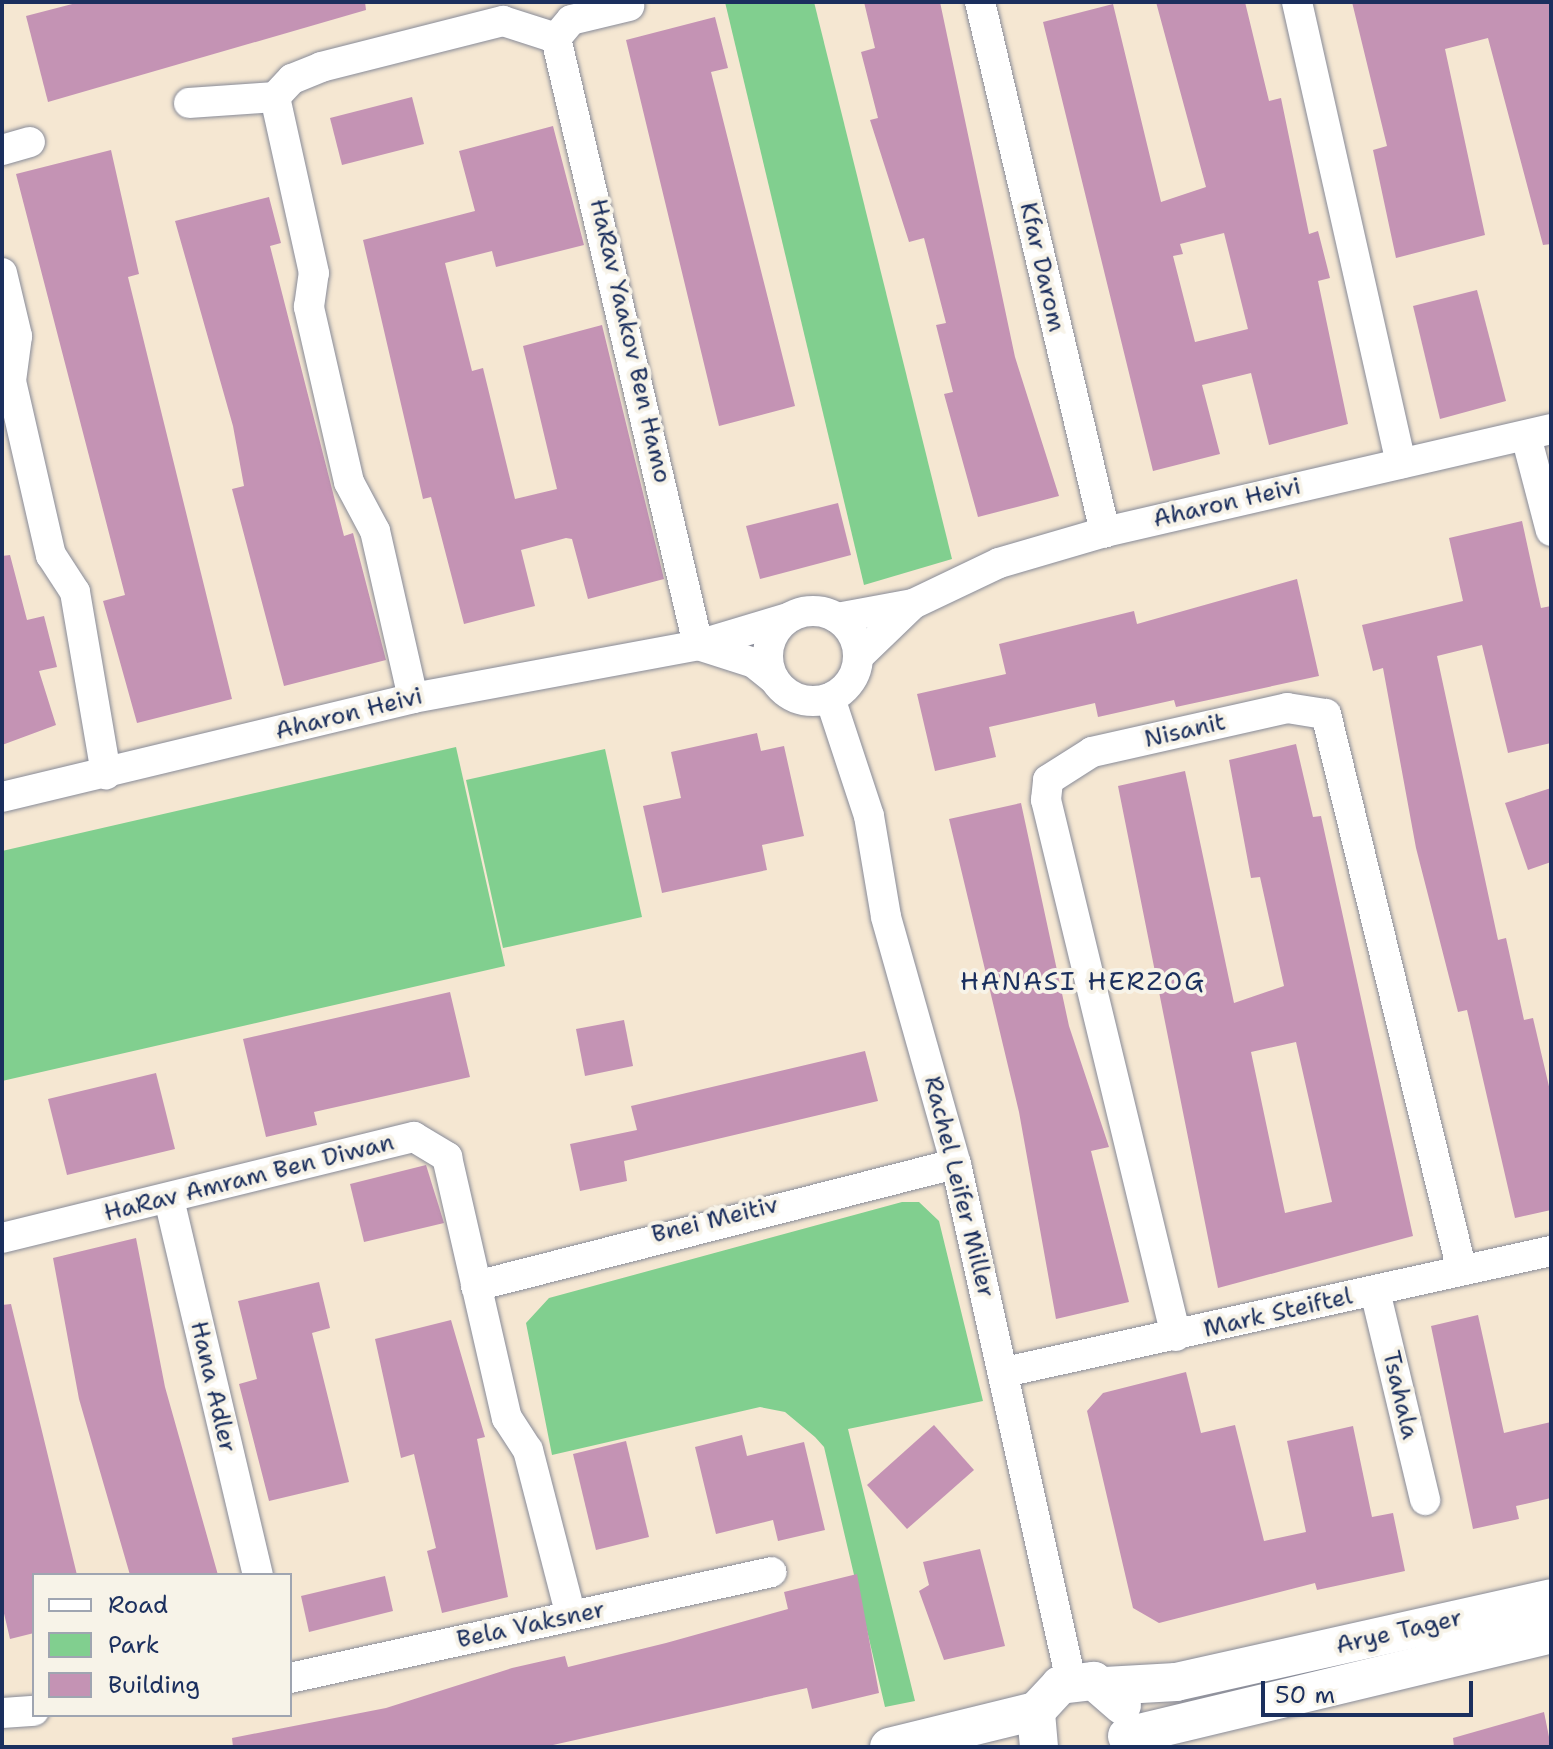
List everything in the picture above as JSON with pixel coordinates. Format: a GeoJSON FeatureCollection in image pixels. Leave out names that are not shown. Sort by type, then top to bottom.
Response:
{"type":"FeatureCollection","features":[{"type":"Feature","properties":{"kind":"street","name":"Kfar Darom"},"geometry":{"type":"LineString","coordinates":[[980,2],[1105,532]]}},
{"type":"Feature","properties":{"kind":"street"},"geometry":{"type":"LineString","coordinates":[[1297,2],[1401,463]]}},
{"type":"Feature","properties":{"kind":"street"},"geometry":{"type":"LineString","coordinates":[[189,103],[275,97],[292,79],[321,67],[503,21],[556,38],[571,20],[629,6]]}},
{"type":"Feature","properties":{"kind":"street","name":"HaRav Yaakov Ben Hamo"},"geometry":{"type":"LineString","coordinates":[[556,38],[698,645]]}},
{"type":"Feature","properties":{"kind":"street"},"geometry":{"type":"LineString","coordinates":[[275,97],[314,273],[309,307],[342,453],[375,531],[413,698]]}},
{"type":"Feature","properties":{"kind":"street"},"geometry":{"type":"LineString","coordinates":[[2,273],[17,336],[11,381],[51,555],[75,592],[106,774]]}},
{"type":"Feature","properties":{"kind":"street","name":"Aharon Heivi"},"geometry":{"type":"LineString","coordinates":[[837,618],[913,604],[999,563],[1105,532],[1538,432]]}},
{"type":"Feature","properties":{"kind":"street"},"geometry":{"type":"LineString","coordinates":[[1538,432],[1551,531]]}},
{"type":"Feature","properties":{"kind":"street","name":"Aharon Heivi"},"geometry":{"type":"LineString","coordinates":[[858,657],[913,604]]}},
{"type":"Feature","properties":{"kind":"street"},"geometry":{"type":"LineString","coordinates":[[812,611],[837,618],[853,634],[858,657],[850,682],[830,698],[804,701],[774,679],[768,648],[788,618],[812,611]]}},
{"type":"Feature","properties":{"kind":"street","name":"Aharon Heivi"},"geometry":{"type":"LineString","coordinates":[[2,797],[413,698],[645,649],[698,645],[788,618]]}},
{"type":"Feature","properties":{"kind":"street","name":"Aharon Heivi"},"geometry":{"type":"LineString","coordinates":[[698,645],[754,663],[774,679]]}},
{"type":"Feature","properties":{"kind":"street","name":"Rachel Leifer Miller"},"geometry":{"type":"LineString","coordinates":[[830,698],[869,816],[886,917],[956,1164],[1005,1372],[1088,1684]]}},
{"type":"Feature","properties":{"kind":"street","name":"Nisanit"},"geometry":{"type":"LineString","coordinates":[[1176,1336],[1046,800],[1048,780],[1092,752],[1287,708],[1326,714],[1462,1271]]}},
{"type":"Feature","properties":{"kind":"street","name":"HaRav Amram Ben Diwan"},"geometry":{"type":"LineString","coordinates":[[2,1238],[414,1137],[447,1157],[507,1418],[528,1450],[571,1616]]}},
{"type":"Feature","properties":{"kind":"street","name":"Bnei Meitiv"},"geometry":{"type":"LineString","coordinates":[[476,1286],[956,1164]]}},
{"type":"Feature","properties":{"kind":"street","name":"Hana Adler"},"geometry":{"type":"LineString","coordinates":[[169,1199],[258,1573]]}},
{"type":"Feature","properties":{"kind":"street","name":"Mark Steiftel"},"geometry":{"type":"LineString","coordinates":[[1005,1372],[1551,1251]]}},
{"type":"Feature","properties":{"kind":"street","name":"Tsahala"},"geometry":{"type":"LineString","coordinates":[[1375,1291],[1425,1500]]}},
{"type":"Feature","properties":{"kind":"street","name":"Bela Vaksner"},"geometry":{"type":"LineString","coordinates":[[292,1678],[771,1572]]}},
{"type":"Feature","properties":{"kind":"street","name":"Arye Tager"},"geometry":{"type":"LineString","coordinates":[[1088,1684],[1176,1682],[1551,1598]]}},
{"type":"Feature","properties":{"kind":"street","name":"Arye Tager"},"geometry":{"type":"LineString","coordinates":[[1125,1741],[1551,1634]]}},
{"type":"Feature","properties":{"kind":"street"},"geometry":{"type":"LineString","coordinates":[[889,1747],[1038,1729],[1050,1692],[1088,1684],[1124,1708],[1125,1741]]}},
{"type":"Feature","properties":{"kind":"street"},"geometry":{"type":"LineString","coordinates":[[2,1713],[32,1711]]}},
{"type":"Feature","properties":{"kind":"green space"},"geometry":{"type":"Polygon","coordinates":[[[725,2],[814,2],[952,559],[864,585],[725,2]]]}},
{"type":"Feature","properties":{"kind":"green space"},"geometry":{"type":"Polygon","coordinates":[[[456,747],[505,966],[2,1081],[2,851],[456,747]]]}},
{"type":"Feature","properties":{"kind":"green space"},"geometry":{"type":"Polygon","coordinates":[[[605,749],[642,917],[503,948],[466,780],[605,749]]]}},
{"type":"Feature","properties":{"kind":"green space"},"geometry":{"type":"Polygon","coordinates":[[[902,1202],[919,1202],[939,1221],[983,1401],[848,1429],[915,1701],[885,1707],[824,1447],[815,1437],[785,1412],[760,1407],[552,1455],[526,1323],[549,1298],[902,1202]]]}},
{"type":"Feature","properties":{"kind":"building"},"geometry":{"type":"Polygon","coordinates":[[[80,2],[365,2],[366,10],[48,102],[26,16],[80,2]]]}},
{"type":"Feature","properties":{"kind":"building"},"geometry":{"type":"Polygon","coordinates":[[[864,2],[940,2],[1015,357],[1059,496],[978,517],[944,394],[953,392],[936,325],[946,323],[924,238],[909,242],[870,120],[878,118],[861,52],[875,48],[864,2]]]}},
{"type":"Feature","properties":{"kind":"building"},"geometry":{"type":"Polygon","coordinates":[[[1156,2],[1245,2],[1269,101],[1281,98],[1309,234],[1318,231],[1330,278],[1318,281],[1348,424],[1269,445],[1251,373],[1202,385],[1220,454],[1153,471],[1043,22],[1113,4],[1161,202],[1206,187],[1156,2]],[[1224,233],[1180,244],[1183,254],[1173,256],[1195,342],[1248,329],[1224,233]]]}},
{"type":"Feature","properties":{"kind":"building"},"geometry":{"type":"Polygon","coordinates":[[[1352,2],[1551,2],[1551,244],[1543,245],[1488,38],[1445,49],[1485,235],[1396,258],[1373,150],[1387,146],[1352,2]]]}},
{"type":"Feature","properties":{"kind":"building"},"geometry":{"type":"Polygon","coordinates":[[[715,17],[728,68],[711,72],[795,406],[719,426],[626,40],[715,17]]]}},
{"type":"Feature","properties":{"kind":"building"},"geometry":{"type":"Polygon","coordinates":[[[412,97],[424,144],[342,165],[330,118],[412,97]]]}},
{"type":"Feature","properties":{"kind":"building"},"geometry":{"type":"Polygon","coordinates":[[[553,126],[584,245],[496,267],[492,251],[445,263],[472,371],[483,368],[515,499],[557,489],[523,346],[602,325],[664,579],[588,599],[572,539],[566,538],[521,550],[535,606],[464,624],[431,497],[423,499],[363,240],[475,211],[459,151],[553,126]]]}},
{"type":"Feature","properties":{"kind":"building"},"geometry":{"type":"Polygon","coordinates":[[[111,150],[139,274],[128,277],[232,699],[137,723],[103,601],[125,595],[16,174],[111,150]]]}},
{"type":"Feature","properties":{"kind":"building"},"geometry":{"type":"Polygon","coordinates":[[[269,197],[281,243],[270,246],[344,536],[353,533],[386,660],[284,686],[232,489],[244,486],[233,426],[175,221],[269,197]]]}},
{"type":"Feature","properties":{"kind":"building"},"geometry":{"type":"Polygon","coordinates":[[[1477,290],[1506,401],[1440,419],[1413,306],[1477,290]]]}},
{"type":"Feature","properties":{"kind":"building"},"geometry":{"type":"Polygon","coordinates":[[[838,503],[851,555],[760,579],[746,526],[838,503]]]}},
{"type":"Feature","properties":{"kind":"building"},"geometry":{"type":"Polygon","coordinates":[[[1522,521],[1541,608],[1551,606],[1551,743],[1508,753],[1482,645],[1437,656],[1498,940],[1506,938],[1524,1020],[1533,1018],[1551,1095],[1551,1210],[1515,1218],[1467,1010],[1458,1012],[1416,848],[1383,668],[1373,671],[1362,625],[1463,601],[1449,538],[1522,521]]]}},
{"type":"Feature","properties":{"kind":"building"},"geometry":{"type":"Polygon","coordinates":[[[10,555],[27,620],[44,616],[57,667],[39,671],[56,725],[2,745],[2,556],[10,555]]]}},
{"type":"Feature","properties":{"kind":"building"},"geometry":{"type":"Polygon","coordinates":[[[1297,579],[1319,676],[1176,707],[1174,700],[1098,717],[1095,703],[989,727],[996,757],[935,771],[917,694],[1006,674],[999,644],[1134,611],[1137,624],[1297,579]]]}},
{"type":"Feature","properties":{"kind":"building"},"geometry":{"type":"Polygon","coordinates":[[[757,733],[761,751],[784,746],[804,836],[762,845],[767,870],[662,893],[643,806],[681,798],[671,752],[757,733]]]}},
{"type":"Feature","properties":{"kind":"building"},"geometry":{"type":"Polygon","coordinates":[[[1296,744],[1313,817],[1321,816],[1413,1236],[1218,1288],[1118,786],[1185,771],[1234,1003],[1284,986],[1260,877],[1251,878],[1229,760],[1296,744]],[[1296,1042],[1251,1052],[1285,1213],[1332,1202],[1296,1042]]]}},
{"type":"Feature","properties":{"kind":"building"},"geometry":{"type":"Polygon","coordinates":[[[1551,788],[1551,862],[1528,870],[1505,803],[1551,788]]]}},
{"type":"Feature","properties":{"kind":"building"},"geometry":{"type":"Polygon","coordinates":[[[1021,803],[1069,1026],[1109,1147],[1091,1151],[1129,1302],[1056,1319],[1019,1112],[949,819],[1021,803]]]}},
{"type":"Feature","properties":{"kind":"building"},"geometry":{"type":"Polygon","coordinates":[[[450,992],[470,1077],[314,1112],[317,1125],[266,1137],[243,1039],[450,992]]]}},
{"type":"Feature","properties":{"kind":"building"},"geometry":{"type":"Polygon","coordinates":[[[624,1020],[633,1066],[585,1076],[576,1029],[624,1020]]]}},
{"type":"Feature","properties":{"kind":"building"},"geometry":{"type":"Polygon","coordinates":[[[865,1051],[878,1101],[624,1161],[627,1181],[580,1191],[570,1144],[637,1130],[631,1106],[865,1051]]]}},
{"type":"Feature","properties":{"kind":"building"},"geometry":{"type":"Polygon","coordinates":[[[156,1073],[175,1149],[67,1175],[48,1099],[156,1073]]]}},
{"type":"Feature","properties":{"kind":"building"},"geometry":{"type":"Polygon","coordinates":[[[426,1165],[444,1223],[364,1242],[350,1184],[426,1165]]]}},
{"type":"Feature","properties":{"kind":"building"},"geometry":{"type":"Polygon","coordinates":[[[136,1238],[165,1387],[217,1573],[129,1573],[79,1399],[53,1258],[136,1238]]]}},
{"type":"Feature","properties":{"kind":"building"},"geometry":{"type":"Polygon","coordinates":[[[319,1282],[330,1328],[312,1333],[349,1482],[269,1501],[239,1384],[257,1379],[238,1301],[319,1282]]]}},
{"type":"Feature","properties":{"kind":"building"},"geometry":{"type":"Polygon","coordinates":[[[11,1304],[77,1573],[32,1573],[32,1634],[10,1639],[2,1605],[2,1305],[11,1304]]]}},
{"type":"Feature","properties":{"kind":"building"},"geometry":{"type":"Polygon","coordinates":[[[1478,1315],[1504,1433],[1551,1422],[1551,1498],[1516,1506],[1519,1519],[1473,1529],[1431,1326],[1478,1315]]]}},
{"type":"Feature","properties":{"kind":"building"},"geometry":{"type":"Polygon","coordinates":[[[451,1320],[485,1437],[477,1439],[508,1597],[442,1613],[427,1551],[436,1548],[414,1454],[401,1458],[375,1339],[451,1320]]]}},
{"type":"Feature","properties":{"kind":"building"},"geometry":{"type":"Polygon","coordinates":[[[1186,1372],[1201,1433],[1235,1425],[1264,1541],[1306,1532],[1287,1441],[1353,1426],[1372,1517],[1393,1513],[1405,1571],[1317,1590],[1315,1583],[1159,1623],[1133,1608],[1087,1411],[1103,1393],[1186,1372]]]}},
{"type":"Feature","properties":{"kind":"building"},"geometry":{"type":"Polygon","coordinates":[[[934,1425],[974,1470],[907,1529],[867,1485],[934,1425]]]}},
{"type":"Feature","properties":{"kind":"building"},"geometry":{"type":"Polygon","coordinates":[[[742,1435],[747,1456],[804,1442],[825,1530],[778,1541],[773,1520],[716,1534],[695,1447],[742,1435]]]}},
{"type":"Feature","properties":{"kind":"building"},"geometry":{"type":"Polygon","coordinates":[[[626,1441],[649,1537],[596,1550],[573,1454],[626,1441]]]}},
{"type":"Feature","properties":{"kind":"building"},"geometry":{"type":"Polygon","coordinates":[[[980,1549],[1005,1646],[944,1660],[919,1591],[929,1585],[923,1562],[980,1549]]]}},
{"type":"Feature","properties":{"kind":"building"},"geometry":{"type":"Polygon","coordinates":[[[857,1574],[879,1693],[812,1709],[807,1688],[544,1747],[233,1747],[232,1738],[386,1708],[512,1668],[565,1656],[568,1667],[666,1643],[788,1609],[784,1592],[857,1574]]]}},
{"type":"Feature","properties":{"kind":"building"},"geometry":{"type":"Polygon","coordinates":[[[385,1576],[393,1611],[309,1632],[301,1596],[385,1576]]]}},
{"type":"Feature","properties":{"kind":"building"},"geometry":{"type":"Polygon","coordinates":[[[1544,1712],[1551,1747],[1454,1747],[1453,1738],[1544,1712]]]}},
{"type":"Feature","properties":{"kind":"district","name":"HANASI HERZOG"},"geometry":{"type":"Point","coordinates":[1083,981]}}]}
